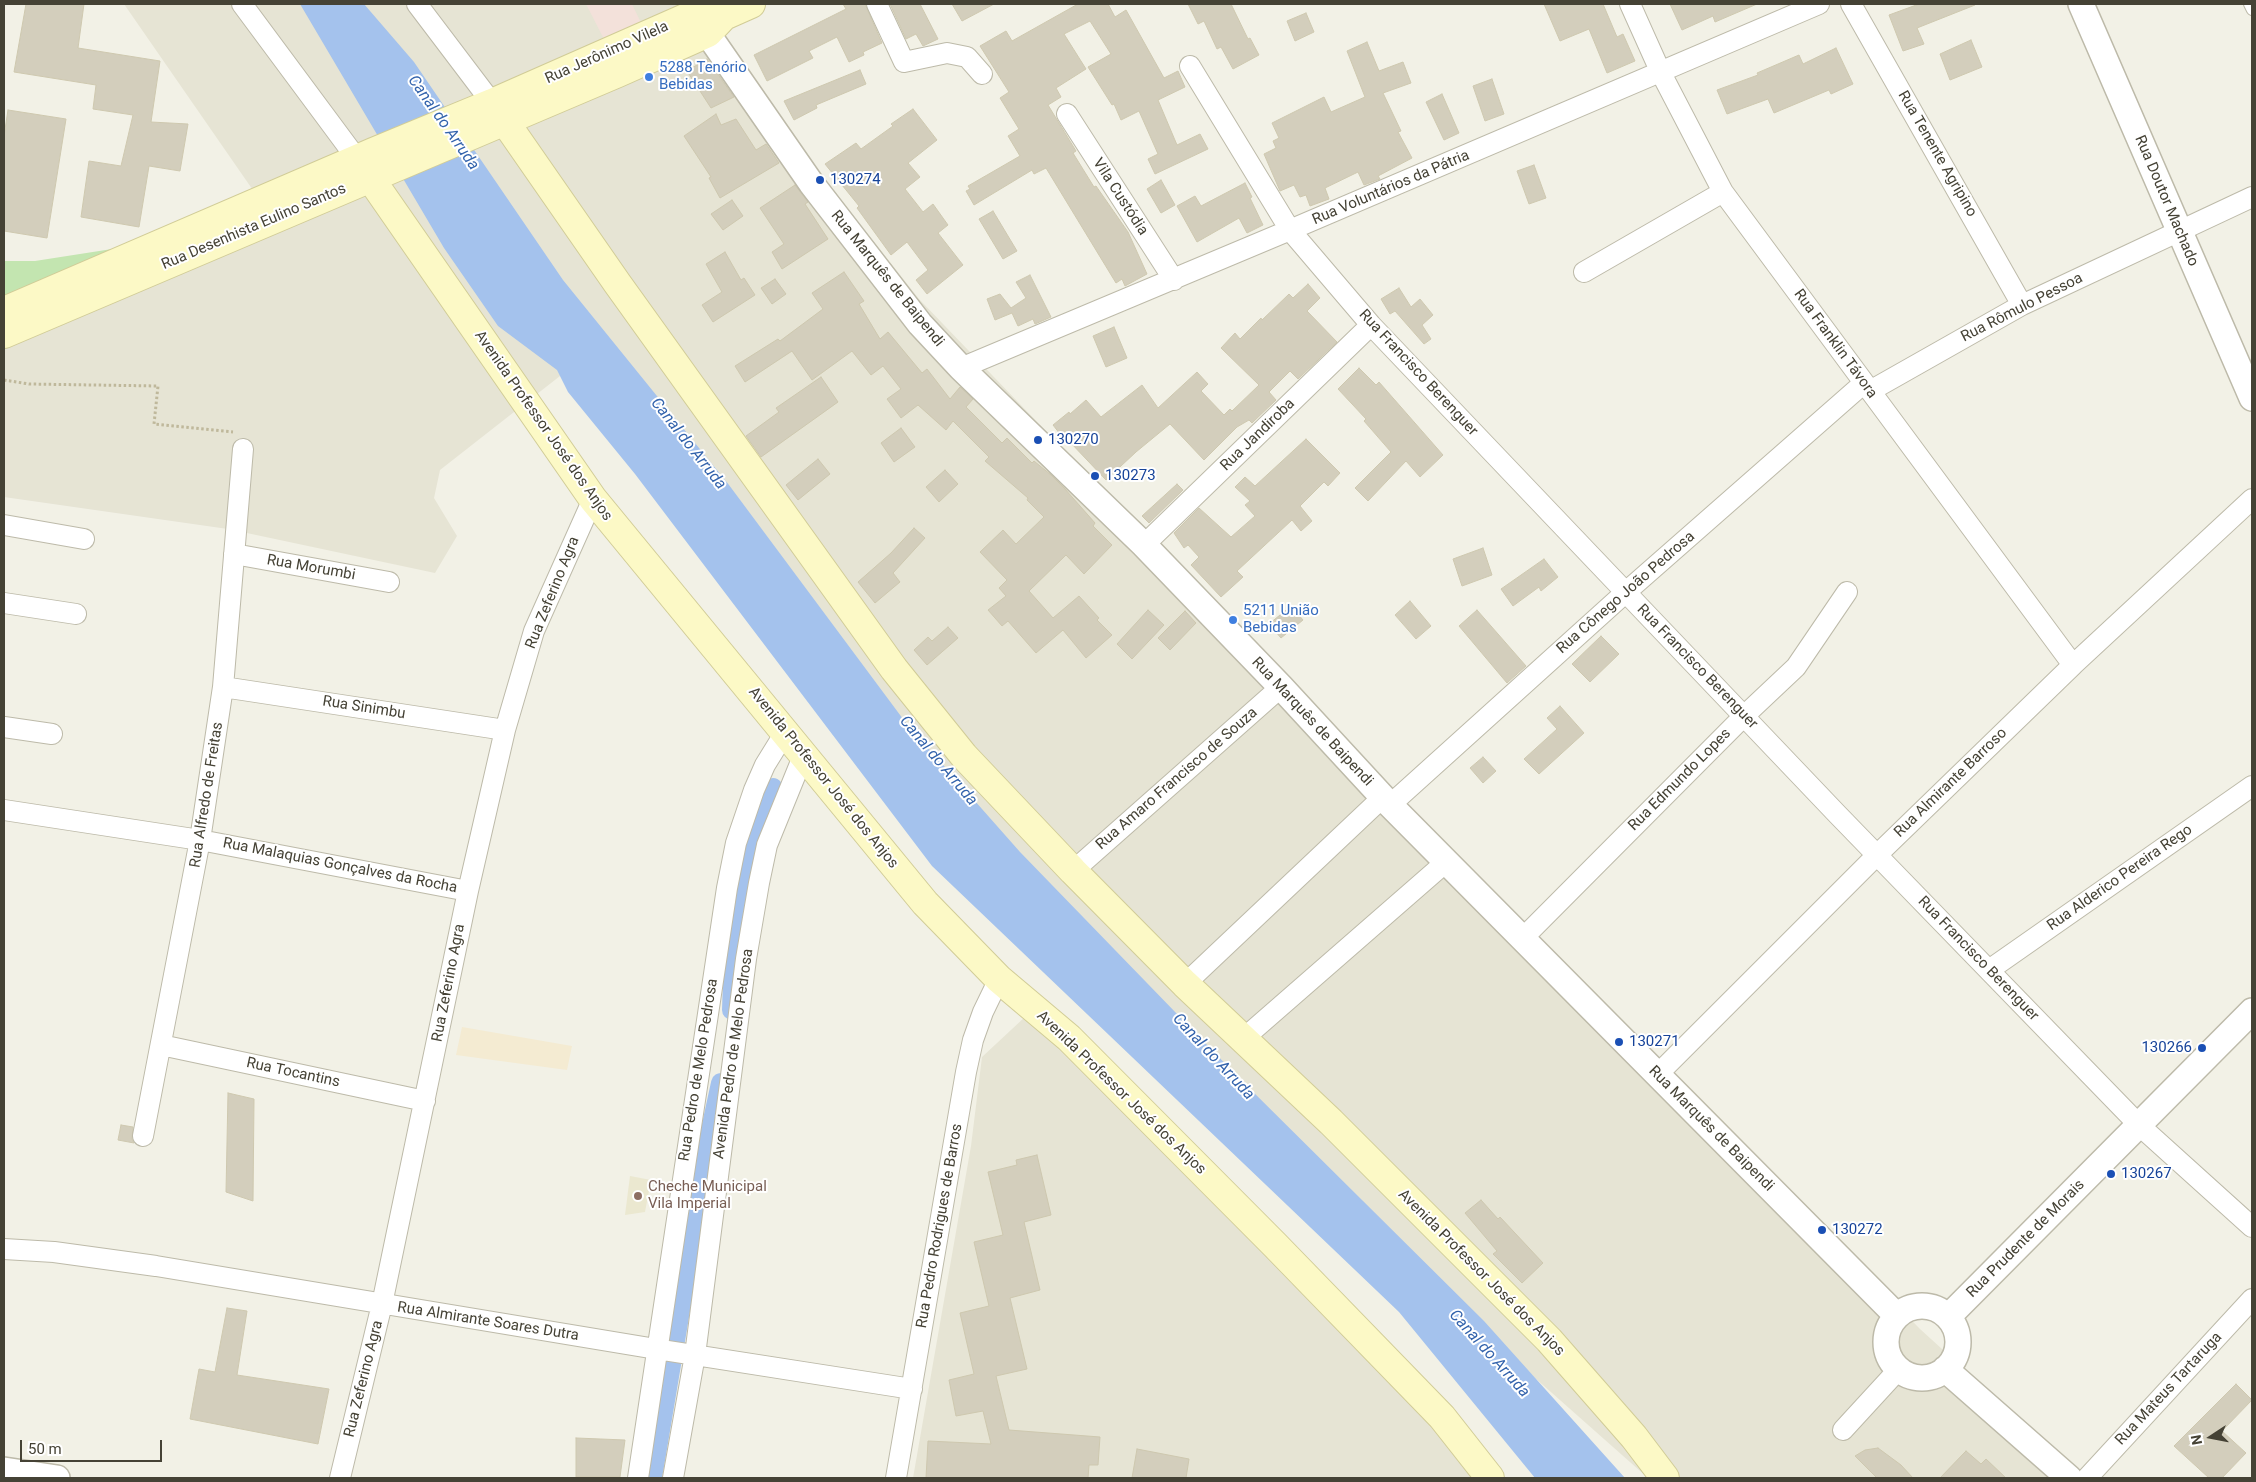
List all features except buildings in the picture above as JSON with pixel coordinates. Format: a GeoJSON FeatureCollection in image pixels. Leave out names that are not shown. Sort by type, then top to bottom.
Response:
{"type":"FeatureCollection","features":[{"type":"Feature","properties":{"kind":"main road","name":"Rua Jerônimo Vilela"},"geometry":{"type":"LineString","coordinates":[[499,112],[704,17],[751,4]]}},
{"type":"Feature","properties":{"kind":"main road","name":"Rua Desenhista Eulino Santos"},"geometry":{"type":"LineString","coordinates":[[4,311],[499,112]]}},
{"type":"Feature","properties":{"kind":"main road","name":"Avenida Professor José dos Anjos"},"geometry":{"type":"LineString","coordinates":[[499,112],[623,291],[894,669],[964,756],[1072,871],[1185,984],[1338,1129],[1549,1340],[1634,1437],[1665,1478]]}},
{"type":"Feature","properties":{"kind":"main road","name":"Rua Desenhista Eulino Santos"},"geometry":{"type":"LineString","coordinates":[[4,334],[371,165]]}},
{"type":"Feature","properties":{"kind":"main road","name":"Avenida Professor José dos Anjos"},"geometry":{"type":"LineString","coordinates":[[371,165],[593,500],[925,903],[999,979],[1069,1038],[1275,1244],[1442,1417],[1490,1478]]}},
{"type":"Feature","properties":{"kind":"street","name":"Avenida Professor José dos Anjos"},"geometry":{"type":"LineString","coordinates":[[242,4],[371,165]]}},
{"type":"Feature","properties":{"kind":"street"},"geometry":{"type":"LineString","coordinates":[[417,4],[499,112]]}},
{"type":"Feature","properties":{"kind":"street"},"geometry":{"type":"LineString","coordinates":[[877,4],[904,62],[947,53],[967,57],[982,74]]}},
{"type":"Feature","properties":{"kind":"street","name":"Rua Franklin Távora"},"geometry":{"type":"LineString","coordinates":[[1630,4],[1661,73],[1723,192],[2072,665]]}},
{"type":"Feature","properties":{"kind":"street","name":"Rua Voluntários da Pátria"},"geometry":{"type":"LineString","coordinates":[[961,368],[1174,280],[1820,4]]}},
{"type":"Feature","properties":{"kind":"street","name":"Rua Tenente Agripino"},"geometry":{"type":"LineString","coordinates":[[1851,4],[2022,305]]}},
{"type":"Feature","properties":{"kind":"street","name":"Rua Doutor Machado"},"geometry":{"type":"LineString","coordinates":[[2081,4],[2252,398]]}},
{"type":"Feature","properties":{"kind":"street","name":"Rua Marquês de Baipendi"},"geometry":{"type":"LineString","coordinates":[[704,17],[811,183],[920,324],[961,368],[1144,545],[1281,687],[1386,801],[1898,1316]]}},
{"type":"Feature","properties":{"kind":"street","name":"Rua Francisco Berenguer"},"geometry":{"type":"LineString","coordinates":[[1190,66],[1290,230],[1371,326],[1877,855],[2140,1126],[2252,1227]]}},
{"type":"Feature","properties":{"kind":"street","name":"Vila Custódia"},"geometry":{"type":"LineString","coordinates":[[1067,114],[1174,280]]}},
{"type":"Feature","properties":{"kind":"street"},"geometry":{"type":"LineString","coordinates":[[1584,272],[1723,192]]}},
{"type":"Feature","properties":{"kind":"street","name":"Rua Rômulo Pessoa"},"geometry":{"type":"LineString","coordinates":[[1867,387],[2022,305],[2252,197]]}},
{"type":"Feature","properties":{"kind":"street","name":"Rua Jandiroba"},"geometry":{"type":"LineString","coordinates":[[1144,545],[1371,326]]}},
{"type":"Feature","properties":{"kind":"street","name":"Rua Cônego João Pedrosa"},"geometry":{"type":"LineString","coordinates":[[1185,984],[1386,801],[1626,592],[1867,387]]}},
{"type":"Feature","properties":{"kind":"street","name":"Rua Alfredo de Freitas"},"geometry":{"type":"LineString","coordinates":[[143,1136],[200,840],[223,686],[243,449]]}},
{"type":"Feature","properties":{"kind":"street","name":"Rua Almirante Barroso"},"geometry":{"type":"LineString","coordinates":[[1658,1075],[1877,855],[2072,665],[2252,499]]}},
{"type":"Feature","properties":{"kind":"street","name":"Rua Zeferino Agra"},"geometry":{"type":"LineString","coordinates":[[340,1478],[382,1304],[468,891],[505,730],[534,631],[593,500]]}},
{"type":"Feature","properties":{"kind":"street"},"geometry":{"type":"LineString","coordinates":[[4,525],[84,539]]}},
{"type":"Feature","properties":{"kind":"street","name":"Rua Morumbi"},"geometry":{"type":"LineString","coordinates":[[234,554],[388,582]]}},
{"type":"Feature","properties":{"kind":"street","name":"Rua Edmundo Lopes"},"geometry":{"type":"LineString","coordinates":[[1522,938],[1744,716],[1796,667],[1847,592]]}},
{"type":"Feature","properties":{"kind":"street"},"geometry":{"type":"LineString","coordinates":[[4,603],[76,614]]}},
{"type":"Feature","properties":{"kind":"street","name":"Rua Sinimbu"},"geometry":{"type":"LineString","coordinates":[[223,686],[505,730]]}},
{"type":"Feature","properties":{"kind":"street","name":"Rua Amaro Francisco de Souza"},"geometry":{"type":"LineString","coordinates":[[1072,871],[1281,687]]}},
{"type":"Feature","properties":{"kind":"street"},"geometry":{"type":"LineString","coordinates":[[4,727],[52,734]]}},
{"type":"Feature","properties":{"kind":"street","name":"Rua Pedro de Melo Pedrosa"},"geometry":{"type":"LineString","coordinates":[[638,1478],[660,1350],[727,888],[736,843],[765,765],[786,732]]}},
{"type":"Feature","properties":{"kind":"street","name":"Avenida Pedro de Melo Pedrosa"},"geometry":{"type":"LineString","coordinates":[[673,1478],[692,1355],[746,959],[759,883],[767,846],[804,754]]}},
{"type":"Feature","properties":{"kind":"street","name":"Rua Alderico Pereira Rego"},"geometry":{"type":"LineString","coordinates":[[1989,970],[2252,786]]}},
{"type":"Feature","properties":{"kind":"street","name":"Rua Malaquias Gonçalves da Rocha"},"geometry":{"type":"LineString","coordinates":[[4,810],[200,840],[468,891]]}},
{"type":"Feature","properties":{"kind":"street"},"geometry":{"type":"LineString","coordinates":[[1243,1038],[1446,862]]}},
{"type":"Feature","properties":{"kind":"street","name":"Rua Pedro Rodrigues de Barros"},"geometry":{"type":"LineString","coordinates":[[896,1478],[968,1064],[983,1012],[999,979]]}},
{"type":"Feature","properties":{"kind":"street","name":"Rua Prudente de Morais"},"geometry":{"type":"LineString","coordinates":[[1948,1317],[2140,1126],[2252,1011]]}},
{"type":"Feature","properties":{"kind":"street","name":"Rua Tocantins"},"geometry":{"type":"LineString","coordinates":[[161,1045],[425,1101]]}},
{"type":"Feature","properties":{"kind":"street","name":"Rua Almirante Soares Dutra"},"geometry":{"type":"LineString","coordinates":[[4,1249],[54,1252],[156,1266],[660,1350],[912,1389]]}},
{"type":"Feature","properties":{"kind":"street","name":"Rua Mateus Tartaruga"},"geometry":{"type":"LineString","coordinates":[[2087,1478],[2252,1299]]}},
{"type":"Feature","properties":{"kind":"street"},"geometry":{"type":"LineString","coordinates":[[1923,1306],[1939,1310],[1948,1317],[1954,1327],[1957,1349],[1953,1359],[1945,1369],[1931,1377],[1922,1378],[1906,1374],[1899,1369],[1888,1353],[1886,1343],[1889,1328],[1898,1316],[1907,1309],[1923,1306]]}},
{"type":"Feature","properties":{"kind":"street"},"geometry":{"type":"LineString","coordinates":[[1843,1430],[1899,1369]]}},
{"type":"Feature","properties":{"kind":"street"},"geometry":{"type":"LineString","coordinates":[[1945,1369],[2068,1478]]}},
{"type":"Feature","properties":{"kind":"street"},"geometry":{"type":"LineString","coordinates":[[4,1470],[57,1478]]}},
{"type":"Feature","properties":{"kind":"lane"},"geometry":{"type":"LineString","coordinates":[[2249,4],[2252,10]]}},
{"type":"Feature","properties":{"kind":"path"},"geometry":{"type":"LineString","coordinates":[[4,380],[29,384],[158,386],[154,424],[235,432],[243,449]]}},
{"type":"Feature","properties":{"kind":"shaded area"},"geometry":{"type":"Polygon","coordinates":[[[124,4],[698,4],[748,82],[919,299],[1139,528],[1920,1329],[1953,1359],[2070,1478],[1648,1478],[1421,1277],[1002,873],[583,358],[440,470],[434,498],[457,536],[435,573],[228,529],[4,497],[4,302],[257,196],[124,4]]]}},
{"type":"Feature","properties":{"kind":"shaded area"},"geometry":{"type":"Polygon","coordinates":[[[586,4],[632,4],[642,25],[605,41],[586,4]]]}},
{"type":"Feature","properties":{"kind":"shaded area"},"geometry":{"type":"Polygon","coordinates":[[[1026,1016],[1207,1190],[1413,1400],[1475,1478],[913,1478],[971,1146],[982,1057],[1026,1016]]]}},
{"type":"Feature","properties":{"kind":"shaded area"},"geometry":{"type":"Polygon","coordinates":[[[462,1027],[572,1046],[567,1070],[456,1055],[462,1027]]]}},
{"type":"Feature","properties":{"kind":"shaded area","name":"Cheche Municipal Vila Imperial"},"geometry":{"type":"Polygon","coordinates":[[[630,1176],[651,1180],[645,1212],[625,1215],[630,1176]]]}},
{"type":"Feature","properties":{"kind":"green space"},"geometry":{"type":"Polygon","coordinates":[[[112,249],[116,257],[4,304],[4,261],[35,261],[112,249]]]}},
{"type":"Feature","properties":{"kind":"water","name":"Canal do Arruda"},"geometry":{"type":"Polygon","coordinates":[[[300,4],[364,4],[414,62],[563,280],[729,485],[906,723],[1020,852],[1241,1080],[1484,1321],[1625,1478],[1535,1478],[1399,1312],[932,866],[635,474],[568,392],[557,370],[498,326],[444,248],[300,4]]]}},
{"type":"Feature","properties":{"kind":"waterway"},"geometry":{"type":"LineString","coordinates":[[732,1010],[734,952],[742,922],[746,866],[752,831],[773,788]]}},
{"type":"Feature","properties":{"kind":"waterway"},"geometry":{"type":"LineString","coordinates":[[652,1478],[708,1143],[721,1083]]}},
{"type":"Feature","properties":{"kind":"place","name":"5288 Tenório Bebidas"},"geometry":{"type":"Point","coordinates":[649,77]}},
{"type":"Feature","properties":{"kind":"place","name":"130274"},"geometry":{"type":"Point","coordinates":[820,180]}},
{"type":"Feature","properties":{"kind":"place","name":"130270"},"geometry":{"type":"Point","coordinates":[1038,440]}},
{"type":"Feature","properties":{"kind":"place","name":"130273"},"geometry":{"type":"Point","coordinates":[1095,476]}},
{"type":"Feature","properties":{"kind":"place","name":"5211 União Bebidas"},"geometry":{"type":"Point","coordinates":[1233,620]}},
{"type":"Feature","properties":{"kind":"place","name":"130271"},"geometry":{"type":"Point","coordinates":[1619,1042]}},
{"type":"Feature","properties":{"kind":"place","name":"130266"},"geometry":{"type":"Point","coordinates":[2202,1048]}},
{"type":"Feature","properties":{"kind":"place","name":"130267"},"geometry":{"type":"Point","coordinates":[2111,1174]}},
{"type":"Feature","properties":{"kind":"place","name":"Cheche Municipal Vila Imperial"},"geometry":{"type":"Point","coordinates":[638,1196]}},
{"type":"Feature","properties":{"kind":"place","name":"130272"},"geometry":{"type":"Point","coordinates":[1822,1230]}}]}
